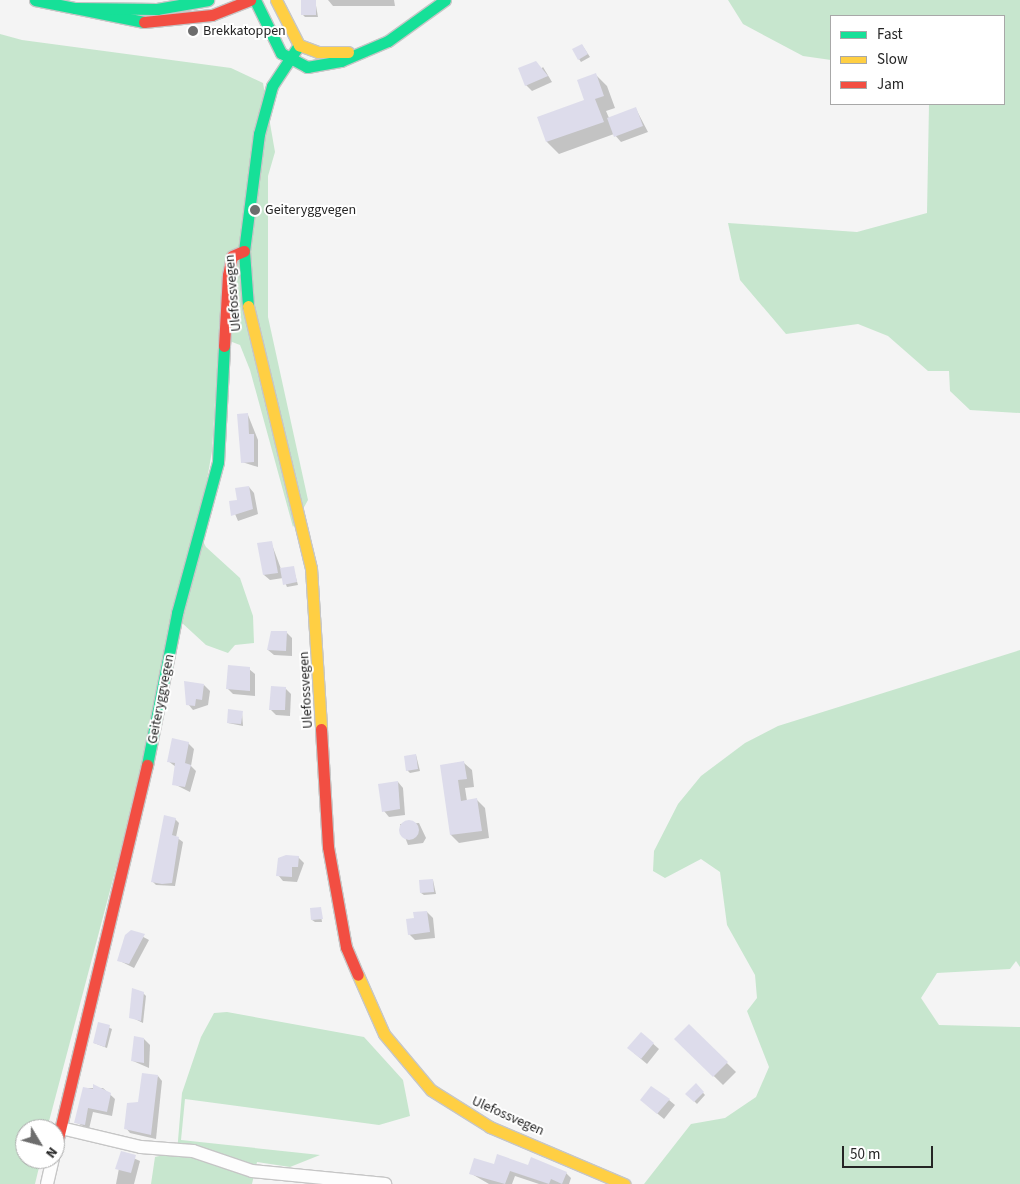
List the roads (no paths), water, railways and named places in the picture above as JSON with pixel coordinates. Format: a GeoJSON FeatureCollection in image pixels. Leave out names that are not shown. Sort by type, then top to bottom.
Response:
{"type":"FeatureCollection","features":[{"type":"Feature","properties":{"kind":"street"},"geometry":{"type":"LineString","coordinates":[[35,0],[157,9],[208,0]]}},
{"type":"Feature","properties":{"kind":"street"},"geometry":{"type":"LineString","coordinates":[[76,4],[117,20],[158,23],[212,15],[250,0]]}},
{"type":"Feature","properties":{"kind":"street"},"geometry":{"type":"LineString","coordinates":[[255,0],[287,60],[316,67],[401,34],[445,0]]}},
{"type":"Feature","properties":{"kind":"street"},"geometry":{"type":"LineString","coordinates":[[276,0],[299,45],[318,52],[358,52]]}},
{"type":"Feature","properties":{"kind":"street","name":"Ulefossvegen"},"geometry":{"type":"LineString","coordinates":[[299,45],[287,60],[264,108],[244,250],[256,353],[311,568],[332,875],[346,947],[366,1000],[403,1062],[450,1104],[490,1127],[620,1183]]}},
{"type":"Feature","properties":{"kind":"street","name":"Geiteryggvegen"},"geometry":{"type":"LineString","coordinates":[[63,1119],[135,823],[177,612],[218,462],[228,274],[232,256],[244,250]]}},
{"type":"Feature","properties":{"kind":"street"},"geometry":{"type":"LineString","coordinates":[[65,1129],[141,1147],[193,1151],[252,1171],[385,1184]]}},
{"type":"Feature","properties":{"kind":"street"},"geometry":{"type":"LineString","coordinates":[[47,1184],[51,1169]]}},
{"type":"Feature","properties":{"kind":"place","name":"Brekkatoppen"},"geometry":{"type":"Point","coordinates":[193,31]}},
{"type":"Feature","properties":{"kind":"place","name":"Geiteryggvegen"},"geometry":{"type":"Point","coordinates":[255,210]}}]}
